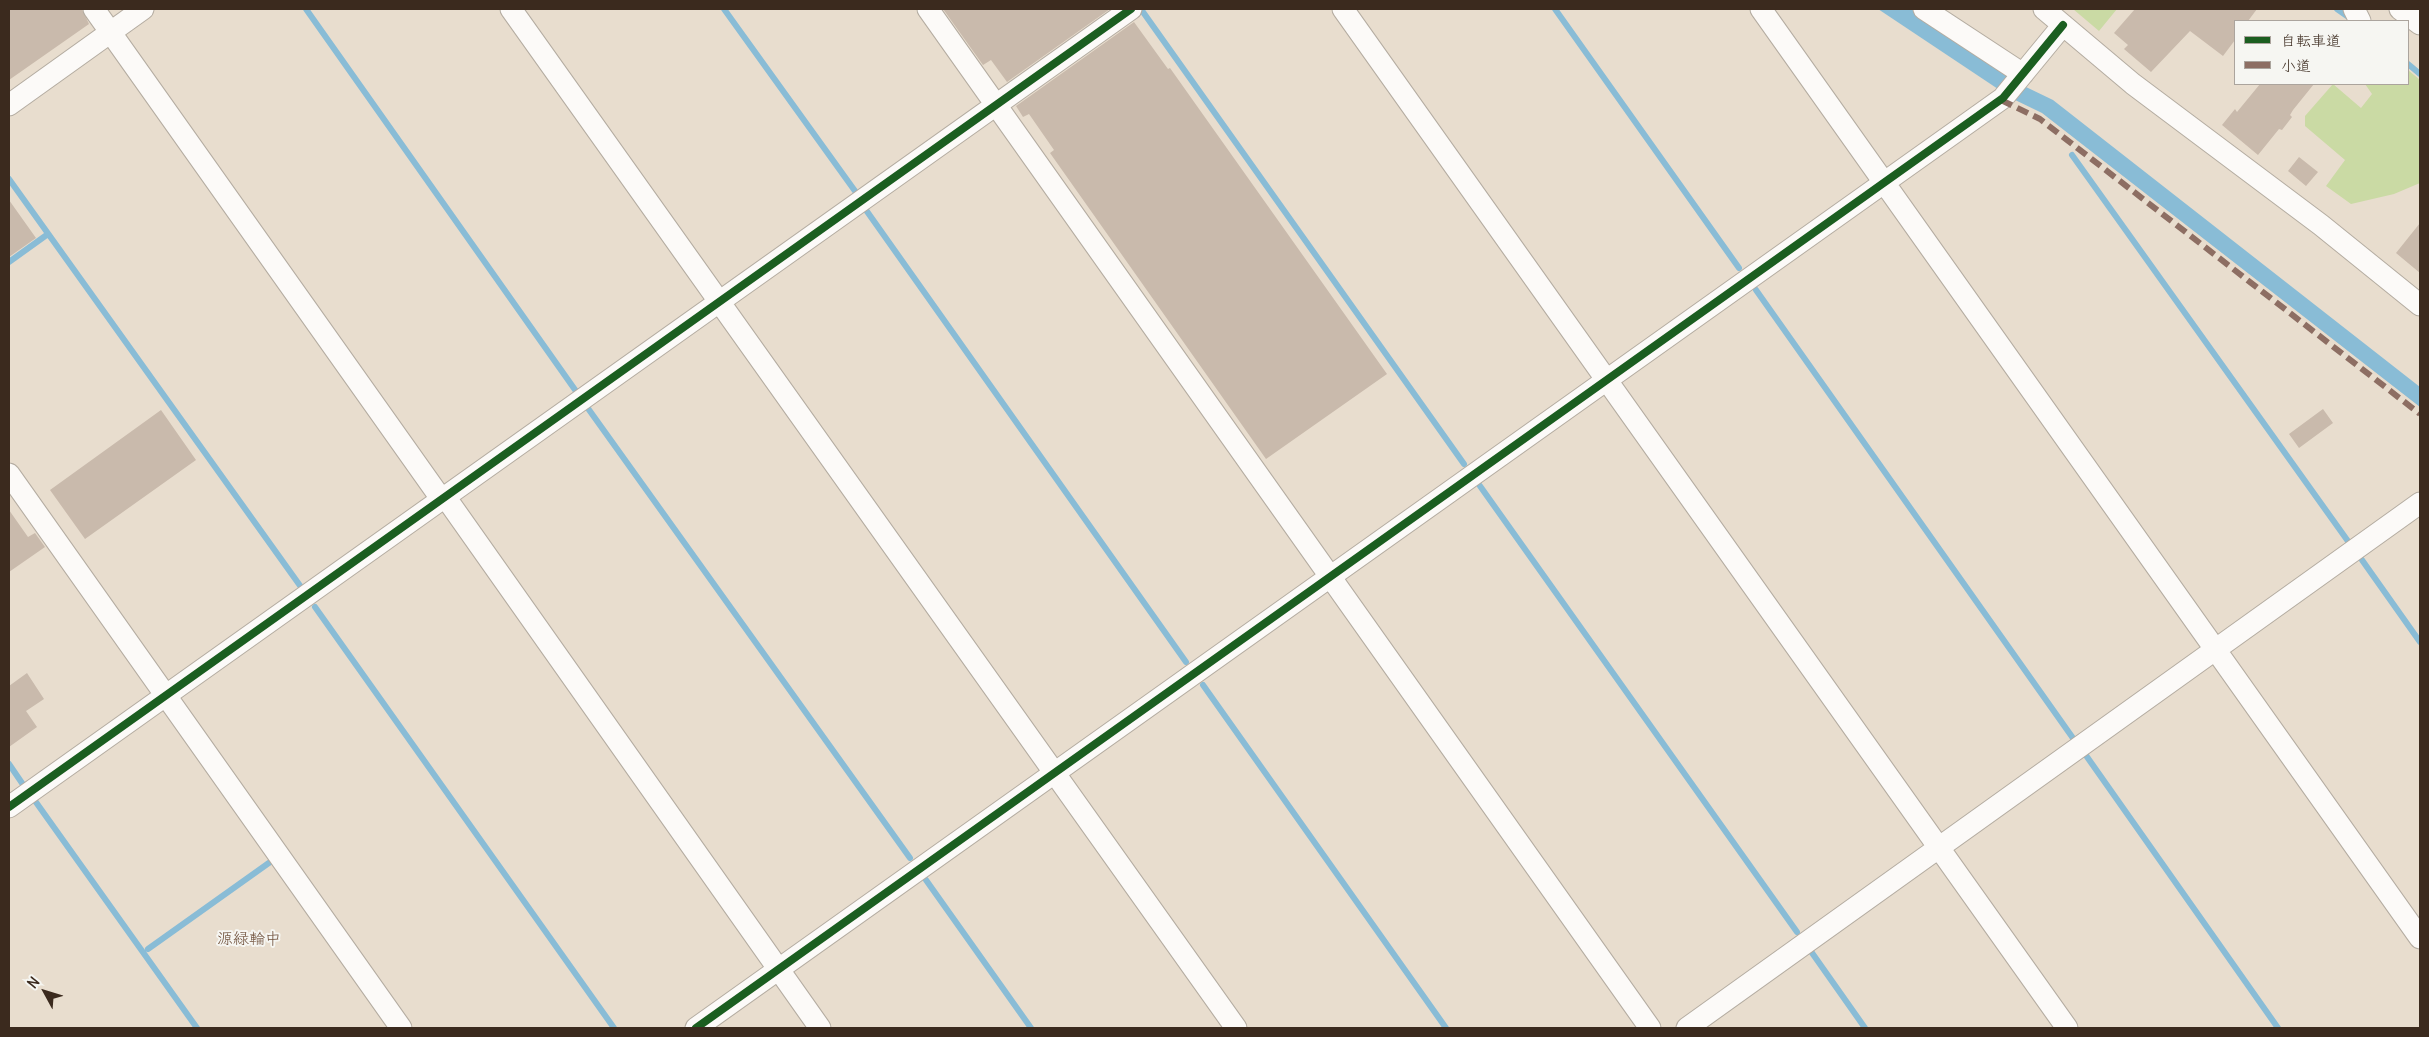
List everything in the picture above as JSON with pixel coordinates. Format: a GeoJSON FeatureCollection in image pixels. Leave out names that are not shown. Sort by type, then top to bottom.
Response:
{"type":"FeatureCollection","features":[{"type":"Feature","properties":{"kind":"street"},"geometry":{"type":"LineString","coordinates":[[94,9],[820,1028]]}},
{"type":"Feature","properties":{"kind":"street"},"geometry":{"type":"LineString","coordinates":[[9,105],[143,9]]}},
{"type":"Feature","properties":{"kind":"street"},"geometry":{"type":"LineString","coordinates":[[511,9],[1236,1028]]}},
{"type":"Feature","properties":{"kind":"street"},"geometry":{"type":"LineString","coordinates":[[928,9],[1650,1028]]}},
{"type":"Feature","properties":{"kind":"street"},"geometry":{"type":"LineString","coordinates":[[9,807],[1131,9]]}},
{"type":"Feature","properties":{"kind":"street"},"geometry":{"type":"LineString","coordinates":[[1344,9],[1608,379],[1938,849],[2067,1028]]}},
{"type":"Feature","properties":{"kind":"street"},"geometry":{"type":"LineString","coordinates":[[1761,9],[2420,938]]}},
{"type":"Feature","properties":{"kind":"street"},"geometry":{"type":"LineString","coordinates":[[1924,9],[2021,76]]}},
{"type":"Feature","properties":{"kind":"street"},"geometry":{"type":"LineString","coordinates":[[2044,9],[2133,84],[2321,225],[2420,305]]}},
{"type":"Feature","properties":{"kind":"street"},"geometry":{"type":"LineString","coordinates":[[2400,9],[2420,24]]}},
{"type":"Feature","properties":{"kind":"street"},"geometry":{"type":"LineString","coordinates":[[696,1028],[2003,98],[2063,25]]}},
{"type":"Feature","properties":{"kind":"street"},"geometry":{"type":"LineString","coordinates":[[9,474],[401,1028]]}},
{"type":"Feature","properties":{"kind":"street"},"geometry":{"type":"LineString","coordinates":[[1687,1028],[2420,503]]}},
{"type":"Feature","properties":{"kind":"green space"},"geometry":{"type":"Polygon","coordinates":[[[2073,9],[2117,9],[2099,31],[2073,9]]]}},
{"type":"Feature","properties":{"kind":"green space"},"geometry":{"type":"Polygon","coordinates":[[[2409,71],[2420,80],[2420,183],[2394,194],[2351,204],[2326,186],[2345,160],[2305,126],[2305,116],[2332,85],[2361,108],[2372,94],[2366,85],[2409,85],[2409,71]]]}},
{"type":"Feature","properties":{"kind":"water"},"geometry":{"type":"Polygon","coordinates":[[[1878,9],[1911,9],[2026,87],[2053,100],[2420,387],[2420,407],[2042,113],[2013,99],[1878,9]]]}},
{"type":"Feature","properties":{"kind":"building"},"geometry":{"type":"Polygon","coordinates":[[[9,9],[82,9],[89,24],[9,80],[9,9]]]}},
{"type":"Feature","properties":{"kind":"building"},"geometry":{"type":"Polygon","coordinates":[[[943,9],[1110,9],[1007,82],[991,60],[983,65],[943,9]]]}},
{"type":"Feature","properties":{"kind":"building"},"geometry":{"type":"Polygon","coordinates":[[[2135,9],[2257,9],[2249,20],[2234,20],[2234,41],[2223,56],[2190,31],[2151,72],[2124,49],[2128,45],[2114,33],[2135,9]]]}},
{"type":"Feature","properties":{"kind":"building"},"geometry":{"type":"Polygon","coordinates":[[[1134,22],[1168,69],[1170,68],[1387,374],[1266,459],[1050,153],[1054,150],[1029,114],[1023,117],[1016,106],[1134,22]]]}},
{"type":"Feature","properties":{"kind":"building"},"geometry":{"type":"Polygon","coordinates":[[[2259,85],[2313,85],[2293,110],[2290,115],[2292,117],[2282,130],[2279,129],[2258,155],[2222,125],[2235,109],[2237,112],[2259,85]]]}},
{"type":"Feature","properties":{"kind":"building"},"geometry":{"type":"Polygon","coordinates":[[[2299,157],[2318,172],[2306,186],[2288,171],[2299,157]]]}},
{"type":"Feature","properties":{"kind":"building"},"geometry":{"type":"Polygon","coordinates":[[[9,200],[36,238],[9,257],[9,200]]]}},
{"type":"Feature","properties":{"kind":"building"},"geometry":{"type":"Polygon","coordinates":[[[2420,223],[2420,273],[2396,253],[2420,223]]]}},
{"type":"Feature","properties":{"kind":"building"},"geometry":{"type":"Polygon","coordinates":[[[2323,409],[2333,423],[2299,448],[2289,434],[2323,409]]]}},
{"type":"Feature","properties":{"kind":"building"},"geometry":{"type":"Polygon","coordinates":[[[161,410],[196,460],[85,539],[50,490],[161,410]]]}},
{"type":"Feature","properties":{"kind":"building"},"geometry":{"type":"Polygon","coordinates":[[[9,510],[28,537],[35,533],[45,547],[9,572],[9,510]]]}},
{"type":"Feature","properties":{"kind":"building"},"geometry":{"type":"Polygon","coordinates":[[[27,673],[44,699],[26,711],[37,727],[9,747],[9,686],[27,673]]]}},
{"type":"Feature","properties":{"kind":"waterway"},"geometry":{"type":"LineString","coordinates":[[306,9],[578,394]]}},
{"type":"Feature","properties":{"kind":"waterway"},"geometry":{"type":"LineString","coordinates":[[724,9],[855,191]]}},
{"type":"Feature","properties":{"kind":"waterway"},"geometry":{"type":"LineString","coordinates":[[1555,9],[1739,268]]}},
{"type":"Feature","properties":{"kind":"waterway"},"geometry":{"type":"LineString","coordinates":[[2337,9],[2347,16]]}},
{"type":"Feature","properties":{"kind":"waterway"},"geometry":{"type":"LineString","coordinates":[[1143,12],[1464,464]]}},
{"type":"Feature","properties":{"kind":"waterway"},"geometry":{"type":"LineString","coordinates":[[2409,65],[2420,74]]}},
{"type":"Feature","properties":{"kind":"waterway"},"geometry":{"type":"LineString","coordinates":[[2072,155],[2350,544]]}},
{"type":"Feature","properties":{"kind":"waterway"},"geometry":{"type":"LineString","coordinates":[[9,179],[301,587]]}},
{"type":"Feature","properties":{"kind":"waterway"},"geometry":{"type":"LineString","coordinates":[[866,210],[1186,662]]}},
{"type":"Feature","properties":{"kind":"waterway"},"geometry":{"type":"LineString","coordinates":[[9,262],[48,234]]}},
{"type":"Feature","properties":{"kind":"waterway"},"geometry":{"type":"LineString","coordinates":[[1756,290],[2075,741]]}},
{"type":"Feature","properties":{"kind":"waterway"},"geometry":{"type":"LineString","coordinates":[[587,407],[910,858]]}},
{"type":"Feature","properties":{"kind":"waterway"},"geometry":{"type":"LineString","coordinates":[[1480,486],[1797,932]]}},
{"type":"Feature","properties":{"kind":"waterway"},"geometry":{"type":"LineString","coordinates":[[2362,560],[2420,642]]}},
{"type":"Feature","properties":{"kind":"waterway"},"geometry":{"type":"LineString","coordinates":[[315,607],[614,1028]]}},
{"type":"Feature","properties":{"kind":"waterway"},"geometry":{"type":"LineString","coordinates":[[1203,685],[1446,1028]]}},
{"type":"Feature","properties":{"kind":"waterway"},"geometry":{"type":"LineString","coordinates":[[2085,754],[2278,1028]]}},
{"type":"Feature","properties":{"kind":"waterway"},"geometry":{"type":"LineString","coordinates":[[9,764],[24,786]]}},
{"type":"Feature","properties":{"kind":"waterway"},"geometry":{"type":"LineString","coordinates":[[33,798],[197,1028]]}},
{"type":"Feature","properties":{"kind":"waterway"},"geometry":{"type":"LineString","coordinates":[[148,949],[273,860]]}},
{"type":"Feature","properties":{"kind":"waterway"},"geometry":{"type":"LineString","coordinates":[[926,880],[1031,1028]]}},
{"type":"Feature","properties":{"kind":"waterway"},"geometry":{"type":"LineString","coordinates":[[1810,950],[1865,1028]]}},
{"type":"Feature","properties":{"kind":"marked path"},"geometry":{"type":"LineString","coordinates":[[2001,100],[2040,119],[2420,414]]}},
{"type":"Feature","properties":{"kind":"cycle path"},"geometry":{"type":"LineString","coordinates":[[9,807],[1131,9]]}},
{"type":"Feature","properties":{"kind":"cycle path"},"geometry":{"type":"LineString","coordinates":[[696,1028],[2003,98],[2063,25]]}},
{"type":"Feature","properties":{"kind":"district","name":"源緑輪中"},"geometry":{"type":"Point","coordinates":[249,939]}}]}
